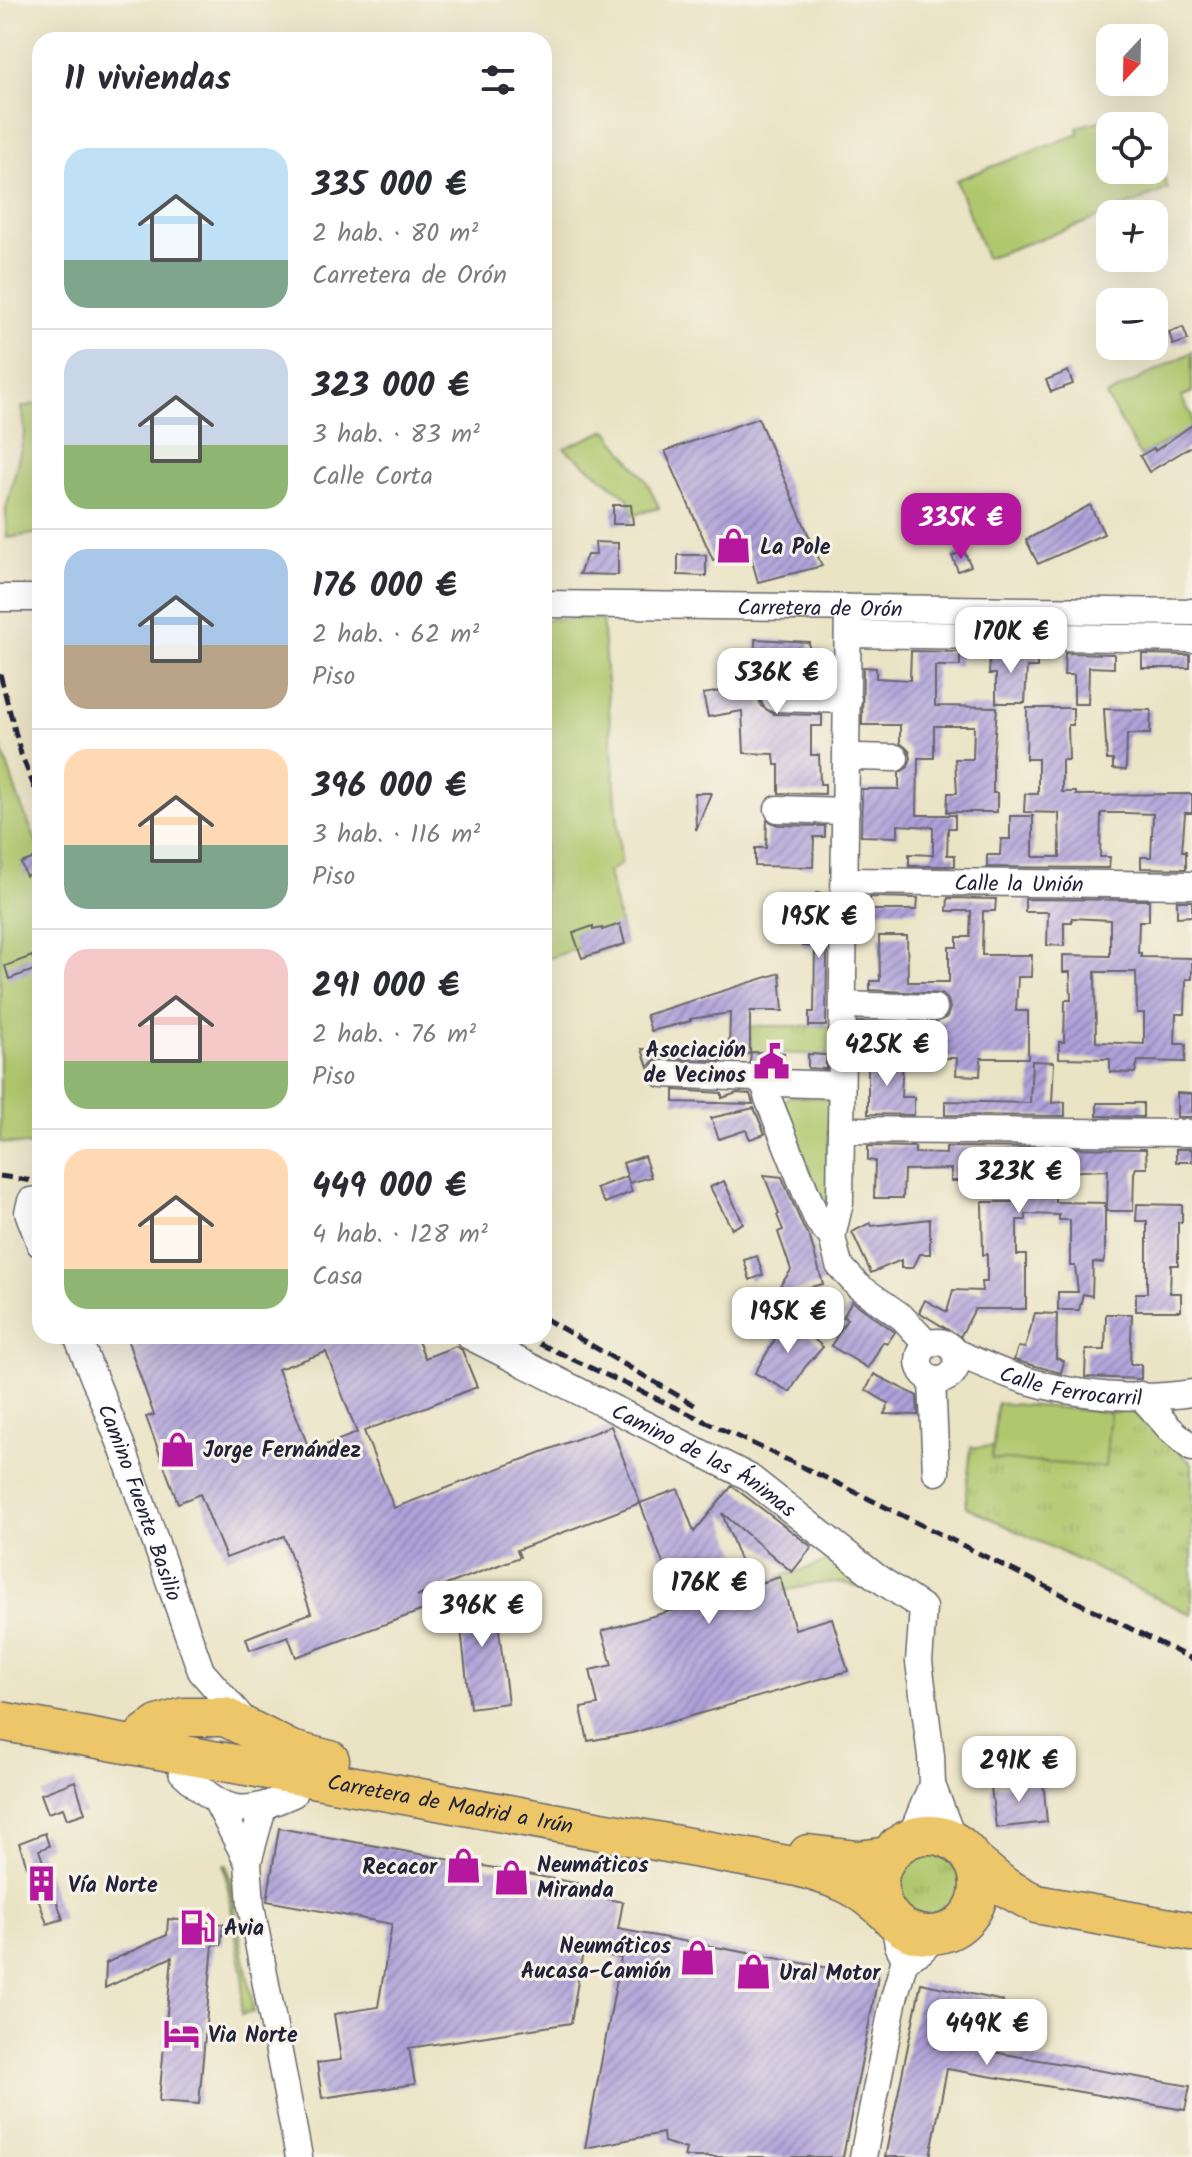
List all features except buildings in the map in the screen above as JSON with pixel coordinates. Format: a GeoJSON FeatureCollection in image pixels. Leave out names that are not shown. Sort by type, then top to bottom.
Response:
{"type":"FeatureCollection","features":[{"type":"Feature","properties":{"kind":"highway","name":"Carretera de Madrid a Irún"},"geometry":{"type":"LineString","coordinates":[[0,1707],[827,1857],[858,1860],[897,1848]]}},
{"type":"Feature","properties":{"kind":"highway"},"geometry":{"type":"LineString","coordinates":[[145,1734],[158,1725],[184,1717],[225,1717],[291,1750],[433,1786]]}},
{"type":"Feature","properties":{"kind":"highway","name":"Carretera de Madrid a Irún"},"geometry":{"type":"LineString","coordinates":[[0,1721],[798,1867],[868,1893],[891,1918]]}},
{"type":"Feature","properties":{"kind":"highway"},"geometry":{"type":"LineString","coordinates":[[1036,1904],[978,1917],[949,1929],[912,1932],[891,1918],[883,1905],[879,1885],[883,1865],[897,1848],[922,1836],[938,1836],[963,1851],[1005,1887],[1036,1904],[1192,1932]]}},
{"type":"Feature","properties":{"kind":"highway"},"geometry":{"type":"LineString","coordinates":[[949,1929],[973,1909],[979,1889],[979,1879],[963,1851]]}},
{"type":"Feature","properties":{"kind":"street"},"geometry":{"type":"LineString","coordinates":[[3,598],[32,598]]}},
{"type":"Feature","properties":{"kind":"street","name":"Carretera de Orón"},"geometry":{"type":"LineString","coordinates":[[552,604],[848,621],[1192,612]]}},
{"type":"Feature","properties":{"kind":"street"},"geometry":{"type":"LineString","coordinates":[[928,1345],[902,1317],[848,1277],[839,1265],[832,1237],[840,1202],[848,621],[1192,639]]}},
{"type":"Feature","properties":{"kind":"street"},"geometry":{"type":"LineString","coordinates":[[775,698],[848,700]]}},
{"type":"Feature","properties":{"kind":"street"},"geometry":{"type":"LineString","coordinates":[[858,757],[895,758]]}},
{"type":"Feature","properties":{"kind":"street"},"geometry":{"type":"LineString","coordinates":[[778,809],[846,811]]}},
{"type":"Feature","properties":{"kind":"street","name":"Calle la Unión"},"geometry":{"type":"LineString","coordinates":[[845,881],[1192,885]]}},
{"type":"Feature","properties":{"kind":"street"},"geometry":{"type":"LineString","coordinates":[[843,1005],[934,1008]]}},
{"type":"Feature","properties":{"kind":"street"},"geometry":{"type":"LineString","coordinates":[[663,1074],[749,1078],[769,1086],[777,1083],[841,1085]]}},
{"type":"Feature","properties":{"kind":"street"},"geometry":{"type":"LineString","coordinates":[[769,1086],[767,1096],[806,1193],[818,1221],[832,1237]]}},
{"type":"Feature","properties":{"kind":"street"},"geometry":{"type":"LineString","coordinates":[[841,1130],[1192,1133]]}},
{"type":"Feature","properties":{"kind":"street"},"geometry":{"type":"LineString","coordinates":[[940,1342],[955,1352],[955,1371],[945,1379],[926,1377],[919,1366],[920,1354],[928,1345],[940,1342]]}},
{"type":"Feature","properties":{"kind":"street","name":"Camino Fuente Basilio"},"geometry":{"type":"LineString","coordinates":[[80,1344],[122,1447],[201,1671],[251,1728]]}},
{"type":"Feature","properties":{"kind":"street","name":"Camino de las Ánimas"},"geometry":{"type":"LineString","coordinates":[[485,1344],[749,1477],[875,1576],[923,1608],[919,1662],[932,1785]]}},
{"type":"Feature","properties":{"kind":"street","name":"Calle Ferrocarril"},"geometry":{"type":"LineString","coordinates":[[955,1352],[1022,1379],[1064,1391],[1140,1395],[1192,1393]]}},
{"type":"Feature","properties":{"kind":"street"},"geometry":{"type":"LineString","coordinates":[[932,1379],[936,1472]]}},
{"type":"Feature","properties":{"kind":"street"},"geometry":{"type":"LineString","coordinates":[[1140,1395],[1169,1428],[1192,1448]]}},
{"type":"Feature","properties":{"kind":"street"},"geometry":{"type":"LineString","coordinates":[[184,1717],[201,1671]]}},
{"type":"Feature","properties":{"kind":"street"},"geometry":{"type":"LineString","coordinates":[[182,1772],[217,1802],[248,1862]]}},
{"type":"Feature","properties":{"kind":"street"},"geometry":{"type":"LineString","coordinates":[[897,1848],[916,1824],[932,1785]]}},
{"type":"Feature","properties":{"kind":"street"},"geometry":{"type":"LineString","coordinates":[[932,1785],[963,1851]]}},
{"type":"Feature","properties":{"kind":"street"},"geometry":{"type":"LineString","coordinates":[[217,1802],[243,1809],[263,1807],[293,1794]]}},
{"type":"Feature","properties":{"kind":"street"},"geometry":{"type":"LineString","coordinates":[[263,1807],[248,1862],[251,1906],[299,2157]]}},
{"type":"Feature","properties":{"kind":"street"},"geometry":{"type":"LineString","coordinates":[[863,2157],[894,1998],[905,1959],[891,1918]]}},
{"type":"Feature","properties":{"kind":"street"},"geometry":{"type":"LineString","coordinates":[[905,1959],[921,1951],[949,1929]]}},
{"type":"Feature","properties":{"kind":"green space"},"geometry":{"type":"Polygon","coordinates":[[[1096,122],[1096,184],[1166,184],[1168,189],[1141,200],[1096,200],[1096,218],[986,258],[956,180],[1079,134],[1077,127],[1096,122]]]}},
{"type":"Feature","properties":{"kind":"green space"},"geometry":{"type":"Polygon","coordinates":[[[1192,352],[1192,392],[1181,397],[1192,416],[1192,428],[1140,456],[1106,396],[1192,352]]]}},
{"type":"Feature","properties":{"kind":"green space"},"geometry":{"type":"Polygon","coordinates":[[[32,405],[32,534],[7,538],[6,509],[25,432],[22,407],[32,405]]]}},
{"type":"Feature","properties":{"kind":"green space"},"geometry":{"type":"Polygon","coordinates":[[[607,430],[647,482],[659,508],[632,515],[628,498],[564,448],[607,430]]]}},
{"type":"Feature","properties":{"kind":"green space"},"geometry":{"type":"Polygon","coordinates":[[[552,619],[602,619],[621,864],[608,872],[625,944],[582,958],[578,948],[552,957],[552,619]]]}},
{"type":"Feature","properties":{"kind":"green space"},"geometry":{"type":"Polygon","coordinates":[[[0,743],[32,831],[32,1146],[0,1142],[0,743]]]}},
{"type":"Feature","properties":{"kind":"green space"},"geometry":{"type":"Polygon","coordinates":[[[750,1026],[832,1026],[831,1055],[751,1052],[750,1026]]]}},
{"type":"Feature","properties":{"kind":"green space"},"geometry":{"type":"Polygon","coordinates":[[[791,1096],[829,1099],[826,1204],[823,1204],[784,1105],[791,1096]]]}},
{"type":"Feature","properties":{"kind":"green space"},"geometry":{"type":"Polygon","coordinates":[[[997,1403],[1110,1412],[1105,1467],[992,1459],[997,1403]]]}},
{"type":"Feature","properties":{"kind":"green space"},"geometry":{"type":"Polygon","coordinates":[[[1131,1411],[1192,1463],[1192,1615],[967,1507],[971,1447],[993,1447],[992,1458],[1104,1467],[1110,1412],[1131,1411]]]}},
{"type":"Feature","properties":{"kind":"green space"},"geometry":{"type":"Polygon","coordinates":[[[839,1558],[888,1596],[858,1586],[836,1583],[785,1591],[780,1577],[839,1558]]]}},
{"type":"Feature","properties":{"kind":"green space"},"geometry":{"type":"Polygon","coordinates":[[[923,1854],[935,1854],[951,1863],[958,1873],[958,1897],[951,1907],[935,1916],[923,1916],[903,1902],[898,1891],[898,1879],[912,1859],[923,1854]]]}},
{"type":"Feature","properties":{"kind":"green space"},"geometry":{"type":"Polygon","coordinates":[[[224,1865],[227,1865],[254,2012],[241,2015],[243,1977],[224,1865]]]}},
{"type":"Feature","properties":{"kind":"railway"},"geometry":{"type":"LineString","coordinates":[[0,674],[21,754],[32,781]]}},
{"type":"Feature","properties":{"kind":"railway"},"geometry":{"type":"LineString","coordinates":[[0,1176],[32,1181]]}},
{"type":"Feature","properties":{"kind":"railway"},"geometry":{"type":"LineString","coordinates":[[552,1323],[698,1407]]}},
{"type":"Feature","properties":{"kind":"railway"},"geometry":{"type":"LineString","coordinates":[[540,1344],[841,1485],[1192,1659]]}},
{"type":"Feature","properties":{"kind":"place","name":"La Pole"},"geometry":{"type":"Point","coordinates":[734,546]}},
{"type":"Feature","properties":{"kind":"place","name":"Asociación de Vecinos"},"geometry":{"type":"Point","coordinates":[772,1062]}},
{"type":"Feature","properties":{"kind":"place","name":"Jorge Fernández"},"geometry":{"type":"Point","coordinates":[177,1449]}},
{"type":"Feature","properties":{"kind":"place","name":"Recacor"},"geometry":{"type":"Point","coordinates":[463,1866]}},
{"type":"Feature","properties":{"kind":"place","name":"Neumáticos Miranda"},"geometry":{"type":"Point","coordinates":[511,1877]}},
{"type":"Feature","properties":{"kind":"place","name":"Vía Norte"},"geometry":{"type":"Point","coordinates":[42,1884]}},
{"type":"Feature","properties":{"kind":"place","name":"Avia"},"geometry":{"type":"Point","coordinates":[198,1927]}},
{"type":"Feature","properties":{"kind":"place","name":"Neumáticos Aucasa-Camión"},"geometry":{"type":"Point","coordinates":[697,1958]}},
{"type":"Feature","properties":{"kind":"place","name":"Ural Motor"},"geometry":{"type":"Point","coordinates":[753,1972]}},
{"type":"Feature","properties":{"kind":"place","name":"Via Norte"},"geometry":{"type":"Point","coordinates":[182,2034]}}]}
